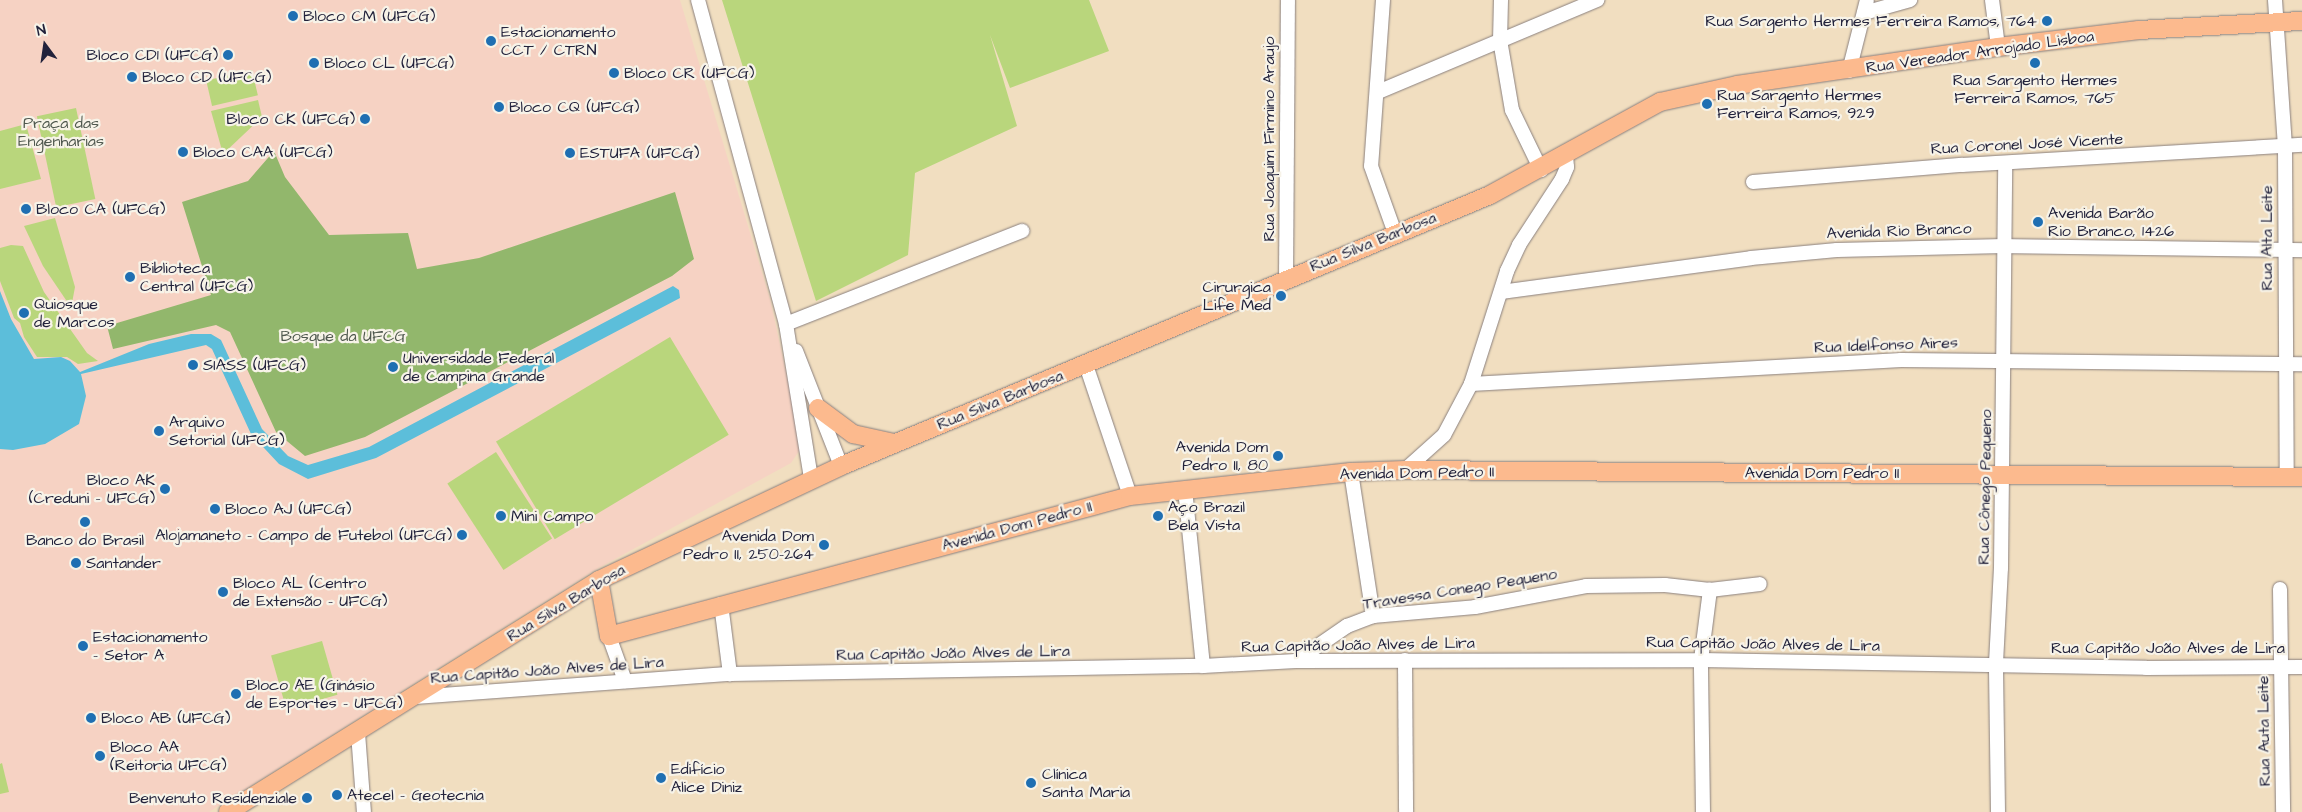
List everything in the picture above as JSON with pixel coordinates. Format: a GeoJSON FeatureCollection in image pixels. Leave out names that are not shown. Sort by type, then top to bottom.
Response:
{"type":"FeatureCollection","features":[{"type":"Feature","properties":{"kind":"main road","name":"Rua Vereador Arrojado Lisboa"},"geometry":{"type":"LineString","coordinates":[[1660,102],[1737,85],[1849,71],[1998,47],[2139,30],[2302,21]]}},
{"type":"Feature","properties":{"kind":"main road","name":"Rua Silva Barbosa"},"geometry":{"type":"LineString","coordinates":[[228,812],[358,733],[599,580],[841,466],[1086,365],[1286,278],[1490,195],[1541,170],[1634,114],[1660,102]]}},
{"type":"Feature","properties":{"kind":"main road"},"geometry":{"type":"LineString","coordinates":[[818,408],[853,434],[894,444]]}},
{"type":"Feature","properties":{"kind":"main road","name":"Avenida Dom Pedro II"},"geometry":{"type":"LineString","coordinates":[[609,636],[722,604],[1130,496],[1351,472],[1405,470],[2294,477]]}},
{"type":"Feature","properties":{"kind":"main road"},"geometry":{"type":"LineString","coordinates":[[599,580],[609,636]]}},
{"type":"Feature","properties":{"kind":"street"},"geometry":{"type":"LineString","coordinates":[[698,0],[786,324],[841,466]]}},
{"type":"Feature","properties":{"kind":"street","name":"Rua Joaquim Firmino Araujo"},"geometry":{"type":"LineString","coordinates":[[1286,278],[1288,0]]}},
{"type":"Feature","properties":{"kind":"street"},"geometry":{"type":"LineString","coordinates":[[1383,0],[1378,92],[1371,166],[1395,233]]}},
{"type":"Feature","properties":{"kind":"street"},"geometry":{"type":"LineString","coordinates":[[1501,0],[1500,40],[1512,110],[1541,170]]}},
{"type":"Feature","properties":{"kind":"street"},"geometry":{"type":"LineString","coordinates":[[1378,92],[1597,0]]}},
{"type":"Feature","properties":{"kind":"street"},"geometry":{"type":"LineString","coordinates":[[1849,71],[1865,6],[1910,0]]}},
{"type":"Feature","properties":{"kind":"street"},"geometry":{"type":"LineString","coordinates":[[1992,0],[1998,47]]}},
{"type":"Feature","properties":{"kind":"street","name":"Rua Alta Leite"},"geometry":{"type":"LineString","coordinates":[[2275,0],[2278,21],[2285,147],[2284,364],[2294,477]]}},
{"type":"Feature","properties":{"kind":"street","name":"Rua Coronel José Vicente"},"geometry":{"type":"LineString","coordinates":[[1753,182],[2005,163],[2302,145]]}},
{"type":"Feature","properties":{"kind":"street"},"geometry":{"type":"LineString","coordinates":[[1405,470],[1444,435],[1471,384],[1501,292],[1519,245],[1562,179],[1567,167],[1566,156]]}},
{"type":"Feature","properties":{"kind":"street","name":"Rua Cônego Pequeno"},"geometry":{"type":"LineString","coordinates":[[1998,812],[1996,663],[2005,363],[2005,163]]}},
{"type":"Feature","properties":{"kind":"street"},"geometry":{"type":"LineString","coordinates":[[786,324],[1022,231]]}},
{"type":"Feature","properties":{"kind":"street","name":"Avenida Rio Branco"},"geometry":{"type":"LineString","coordinates":[[1501,292],[1786,254],[2004,246],[2302,250]]}},
{"type":"Feature","properties":{"kind":"street"},"geometry":{"type":"LineString","coordinates":[[786,324],[811,479]]}},
{"type":"Feature","properties":{"kind":"street","name":"Rua Idelfonso Aires"},"geometry":{"type":"LineString","coordinates":[[1471,384],[1901,360],[2005,363],[2195,361],[2302,364]]}},
{"type":"Feature","properties":{"kind":"street"},"geometry":{"type":"LineString","coordinates":[[1086,365],[1130,496]]}},
{"type":"Feature","properties":{"kind":"street"},"geometry":{"type":"LineString","coordinates":[[1351,472],[1373,616]]}},
{"type":"Feature","properties":{"kind":"street"},"geometry":{"type":"LineString","coordinates":[[1185,489],[1203,666]]}},
{"type":"Feature","properties":{"kind":"street","name":"Travessa Conego Pequeno"},"geometry":{"type":"LineString","coordinates":[[1296,661],[1347,626],[1373,616],[1475,607],[1586,586],[1665,585],[1710,590],[1760,584]]}},
{"type":"Feature","properties":{"kind":"street","name":"Rua Auta Leite"},"geometry":{"type":"LineString","coordinates":[[2280,589],[2283,812]]}},
{"type":"Feature","properties":{"kind":"street"},"geometry":{"type":"LineString","coordinates":[[1703,812],[1702,660],[1710,590]]}},
{"type":"Feature","properties":{"kind":"street"},"geometry":{"type":"LineString","coordinates":[[722,604],[730,674]]}},
{"type":"Feature","properties":{"kind":"street"},"geometry":{"type":"LineString","coordinates":[[609,636],[625,681]]}},
{"type":"Feature","properties":{"kind":"street"},"geometry":{"type":"LineString","coordinates":[[1405,660],[1406,812]]}},
{"type":"Feature","properties":{"kind":"street","name":"Rua Capitão João Alves de Lira"},"geometry":{"type":"LineString","coordinates":[[415,697],[730,674],[1203,666],[1296,661],[1702,660],[1996,663],[2146,668],[2302,667]]}},
{"type":"Feature","properties":{"kind":"street"},"geometry":{"type":"LineString","coordinates":[[358,733],[364,812]]}},
{"type":"Feature","properties":{"kind":"shaded area","name":"Universidade Federal de Campina Grande"},"geometry":{"type":"Polygon","coordinates":[[[0,0],[680,0],[770,299],[800,436],[799,451],[791,463],[595,570],[209,812],[0,812],[0,0]]]}},
{"type":"Feature","properties":{"kind":"green space"},"geometry":{"type":"Polygon","coordinates":[[[722,0],[1089,0],[1109,51],[1010,88],[990,35],[1017,126],[915,173],[908,255],[816,301],[722,0]]]}},
{"type":"Feature","properties":{"kind":"green space"},"geometry":{"type":"Polygon","coordinates":[[[252,70],[258,95],[212,106],[206,81],[252,70]]]}},
{"type":"Feature","properties":{"kind":"green space"},"geometry":{"type":"Polygon","coordinates":[[[258,100],[262,117],[223,154],[211,111],[258,100]]]}},
{"type":"Feature","properties":{"kind":"green space","name":"Praça das Engenharias"},"geometry":{"type":"Polygon","coordinates":[[[76,108],[95,199],[56,207],[37,116],[76,108]]]}},
{"type":"Feature","properties":{"kind":"green space"},"geometry":{"type":"Polygon","coordinates":[[[26,124],[41,179],[0,189],[0,131],[26,124]]]}},
{"type":"Feature","properties":{"kind":"green space","name":"Bosque da UFCG"},"geometry":{"type":"Polygon","coordinates":[[[274,151],[285,177],[329,235],[408,233],[417,269],[479,258],[675,192],[694,259],[672,276],[365,437],[305,456],[276,432],[230,332],[216,325],[113,349],[107,326],[211,295],[182,202],[248,181],[274,151]]]}},
{"type":"Feature","properties":{"kind":"green space"},"geometry":{"type":"Polygon","coordinates":[[[55,218],[75,287],[72,303],[68,303],[43,266],[24,226],[55,218]]]}},
{"type":"Feature","properties":{"kind":"green space"},"geometry":{"type":"Polygon","coordinates":[[[11,245],[23,246],[44,292],[87,353],[98,361],[78,364],[67,357],[37,357],[24,337],[20,323],[14,318],[0,281],[0,248],[11,245]]]}},
{"type":"Feature","properties":{"kind":"green space"},"geometry":{"type":"Polygon","coordinates":[[[670,337],[729,435],[555,539],[496,442],[670,337]]]}},
{"type":"Feature","properties":{"kind":"green space","name":"Mini Campo"},"geometry":{"type":"Polygon","coordinates":[[[496,452],[552,538],[503,570],[447,484],[496,452]]]}},
{"type":"Feature","properties":{"kind":"green space"},"geometry":{"type":"Polygon","coordinates":[[[322,641],[337,695],[286,709],[271,656],[322,641]]]}},
{"type":"Feature","properties":{"kind":"green space"},"geometry":{"type":"Polygon","coordinates":[[[2,763],[9,792],[0,794],[0,764],[2,763]]]}},
{"type":"Feature","properties":{"kind":"water"},"geometry":{"type":"Polygon","coordinates":[[[673,286],[679,290],[680,298],[376,458],[308,479],[279,464],[251,434],[212,349],[206,345],[81,374],[86,396],[79,424],[45,444],[13,450],[0,449],[0,291],[11,319],[34,359],[61,357],[70,361],[80,372],[149,344],[191,334],[211,334],[221,340],[262,429],[288,456],[308,465],[369,447],[673,286]]]}},
{"type":"Feature","properties":{"kind":"place","name":"Bloco CM (UFCG)"},"geometry":{"type":"Point","coordinates":[293,16]}},
{"type":"Feature","properties":{"kind":"place","name":"Rua Sargento Hermes Ferreira Ramos, 764"},"geometry":{"type":"Point","coordinates":[2047,21]}},
{"type":"Feature","properties":{"kind":"place","name":"Estacionamento CCT / CTRN"},"geometry":{"type":"Point","coordinates":[491,41]}},
{"type":"Feature","properties":{"kind":"place","name":"Bloco CD1 (UFCG)"},"geometry":{"type":"Point","coordinates":[228,55]}},
{"type":"Feature","properties":{"kind":"place","name":"Bloco CL (UFCG)"},"geometry":{"type":"Point","coordinates":[314,63]}},
{"type":"Feature","properties":{"kind":"place","name":"Rua Sargento Hermes Ferreira Ramos, 765"},"geometry":{"type":"Point","coordinates":[2035,63]}},
{"type":"Feature","properties":{"kind":"place","name":"Bloco CR (UFCG)"},"geometry":{"type":"Point","coordinates":[614,73]}},
{"type":"Feature","properties":{"kind":"place","name":"Bloco CD (UFCG)"},"geometry":{"type":"Point","coordinates":[132,77]}},
{"type":"Feature","properties":{"kind":"place","name":"Rua Sargento Hermes Ferreira Ramos, 929"},"geometry":{"type":"Point","coordinates":[1707,104]}},
{"type":"Feature","properties":{"kind":"place","name":"Bloco CQ (UFCG)"},"geometry":{"type":"Point","coordinates":[499,107]}},
{"type":"Feature","properties":{"kind":"place","name":"Bloco CK (UFCG)"},"geometry":{"type":"Point","coordinates":[365,119]}},
{"type":"Feature","properties":{"kind":"place","name":"Bloco CAA (UFCG)"},"geometry":{"type":"Point","coordinates":[183,152]}},
{"type":"Feature","properties":{"kind":"place","name":"ESTUFA (UFCG)"},"geometry":{"type":"Point","coordinates":[570,153]}},
{"type":"Feature","properties":{"kind":"place","name":"Bloco CA (UFCG)"},"geometry":{"type":"Point","coordinates":[26,209]}},
{"type":"Feature","properties":{"kind":"place","name":"Avenida Barão Rio Branco, 1426"},"geometry":{"type":"Point","coordinates":[2038,222]}},
{"type":"Feature","properties":{"kind":"place","name":"Biblioteca Central (UFCG)"},"geometry":{"type":"Point","coordinates":[130,277]}},
{"type":"Feature","properties":{"kind":"place","name":"Cirurgica Life Med"},"geometry":{"type":"Point","coordinates":[1281,296]}},
{"type":"Feature","properties":{"kind":"place","name":"Quiosque de Marcos"},"geometry":{"type":"Point","coordinates":[24,313]}},
{"type":"Feature","properties":{"kind":"place","name":"SIASS (UFCG)"},"geometry":{"type":"Point","coordinates":[193,365]}},
{"type":"Feature","properties":{"kind":"place","name":"Universidade Federal de Campina Grande"},"geometry":{"type":"Point","coordinates":[393,367]}},
{"type":"Feature","properties":{"kind":"place","name":"Arquivo Setorial (UFCG)"},"geometry":{"type":"Point","coordinates":[159,431]}},
{"type":"Feature","properties":{"kind":"place","name":"Avenida Dom Pedro II, 80"},"geometry":{"type":"Point","coordinates":[1278,456]}},
{"type":"Feature","properties":{"kind":"place","name":"Bloco AK (Creduni - UFCG)"},"geometry":{"type":"Point","coordinates":[165,489]}},
{"type":"Feature","properties":{"kind":"place","name":"Bloco AJ (UFCG)"},"geometry":{"type":"Point","coordinates":[215,509]}},
{"type":"Feature","properties":{"kind":"place","name":"Mini Campo"},"geometry":{"type":"Point","coordinates":[501,516]}},
{"type":"Feature","properties":{"kind":"place","name":"Aço Brazil Bela Vista"},"geometry":{"type":"Point","coordinates":[1158,516]}},
{"type":"Feature","properties":{"kind":"place","name":"Banco do Brasil"},"geometry":{"type":"Point","coordinates":[85,522]}},
{"type":"Feature","properties":{"kind":"place","name":"Alojamaneto - Campo de Futebol (UFCG)"},"geometry":{"type":"Point","coordinates":[462,535]}},
{"type":"Feature","properties":{"kind":"place","name":"Avenida Dom Pedro II, 250-264"},"geometry":{"type":"Point","coordinates":[824,545]}},
{"type":"Feature","properties":{"kind":"place","name":"Santander"},"geometry":{"type":"Point","coordinates":[76,563]}},
{"type":"Feature","properties":{"kind":"place","name":"Bloco AL (Centro de Extensão - UFCG)"},"geometry":{"type":"Point","coordinates":[223,592]}},
{"type":"Feature","properties":{"kind":"place","name":"Estacionamento - Setor A"},"geometry":{"type":"Point","coordinates":[83,646]}},
{"type":"Feature","properties":{"kind":"place","name":"Bloco AE (Ginásio de Esportes - UFCG)"},"geometry":{"type":"Point","coordinates":[236,694]}},
{"type":"Feature","properties":{"kind":"place","name":"Bloco AB (UFCG)"},"geometry":{"type":"Point","coordinates":[91,718]}},
{"type":"Feature","properties":{"kind":"place","name":"Bloco AA (Reitoria UFCG)"},"geometry":{"type":"Point","coordinates":[100,756]}},
{"type":"Feature","properties":{"kind":"place","name":"Edifício Alice Diniz"},"geometry":{"type":"Point","coordinates":[661,778]}},
{"type":"Feature","properties":{"kind":"place","name":"Clínica Santa Maria"},"geometry":{"type":"Point","coordinates":[1031,783]}},
{"type":"Feature","properties":{"kind":"place","name":"Atecel - Geotecnia"},"geometry":{"type":"Point","coordinates":[337,795]}},
{"type":"Feature","properties":{"kind":"place","name":"Benvenuto Residenziale"},"geometry":{"type":"Point","coordinates":[307,798]}}]}
